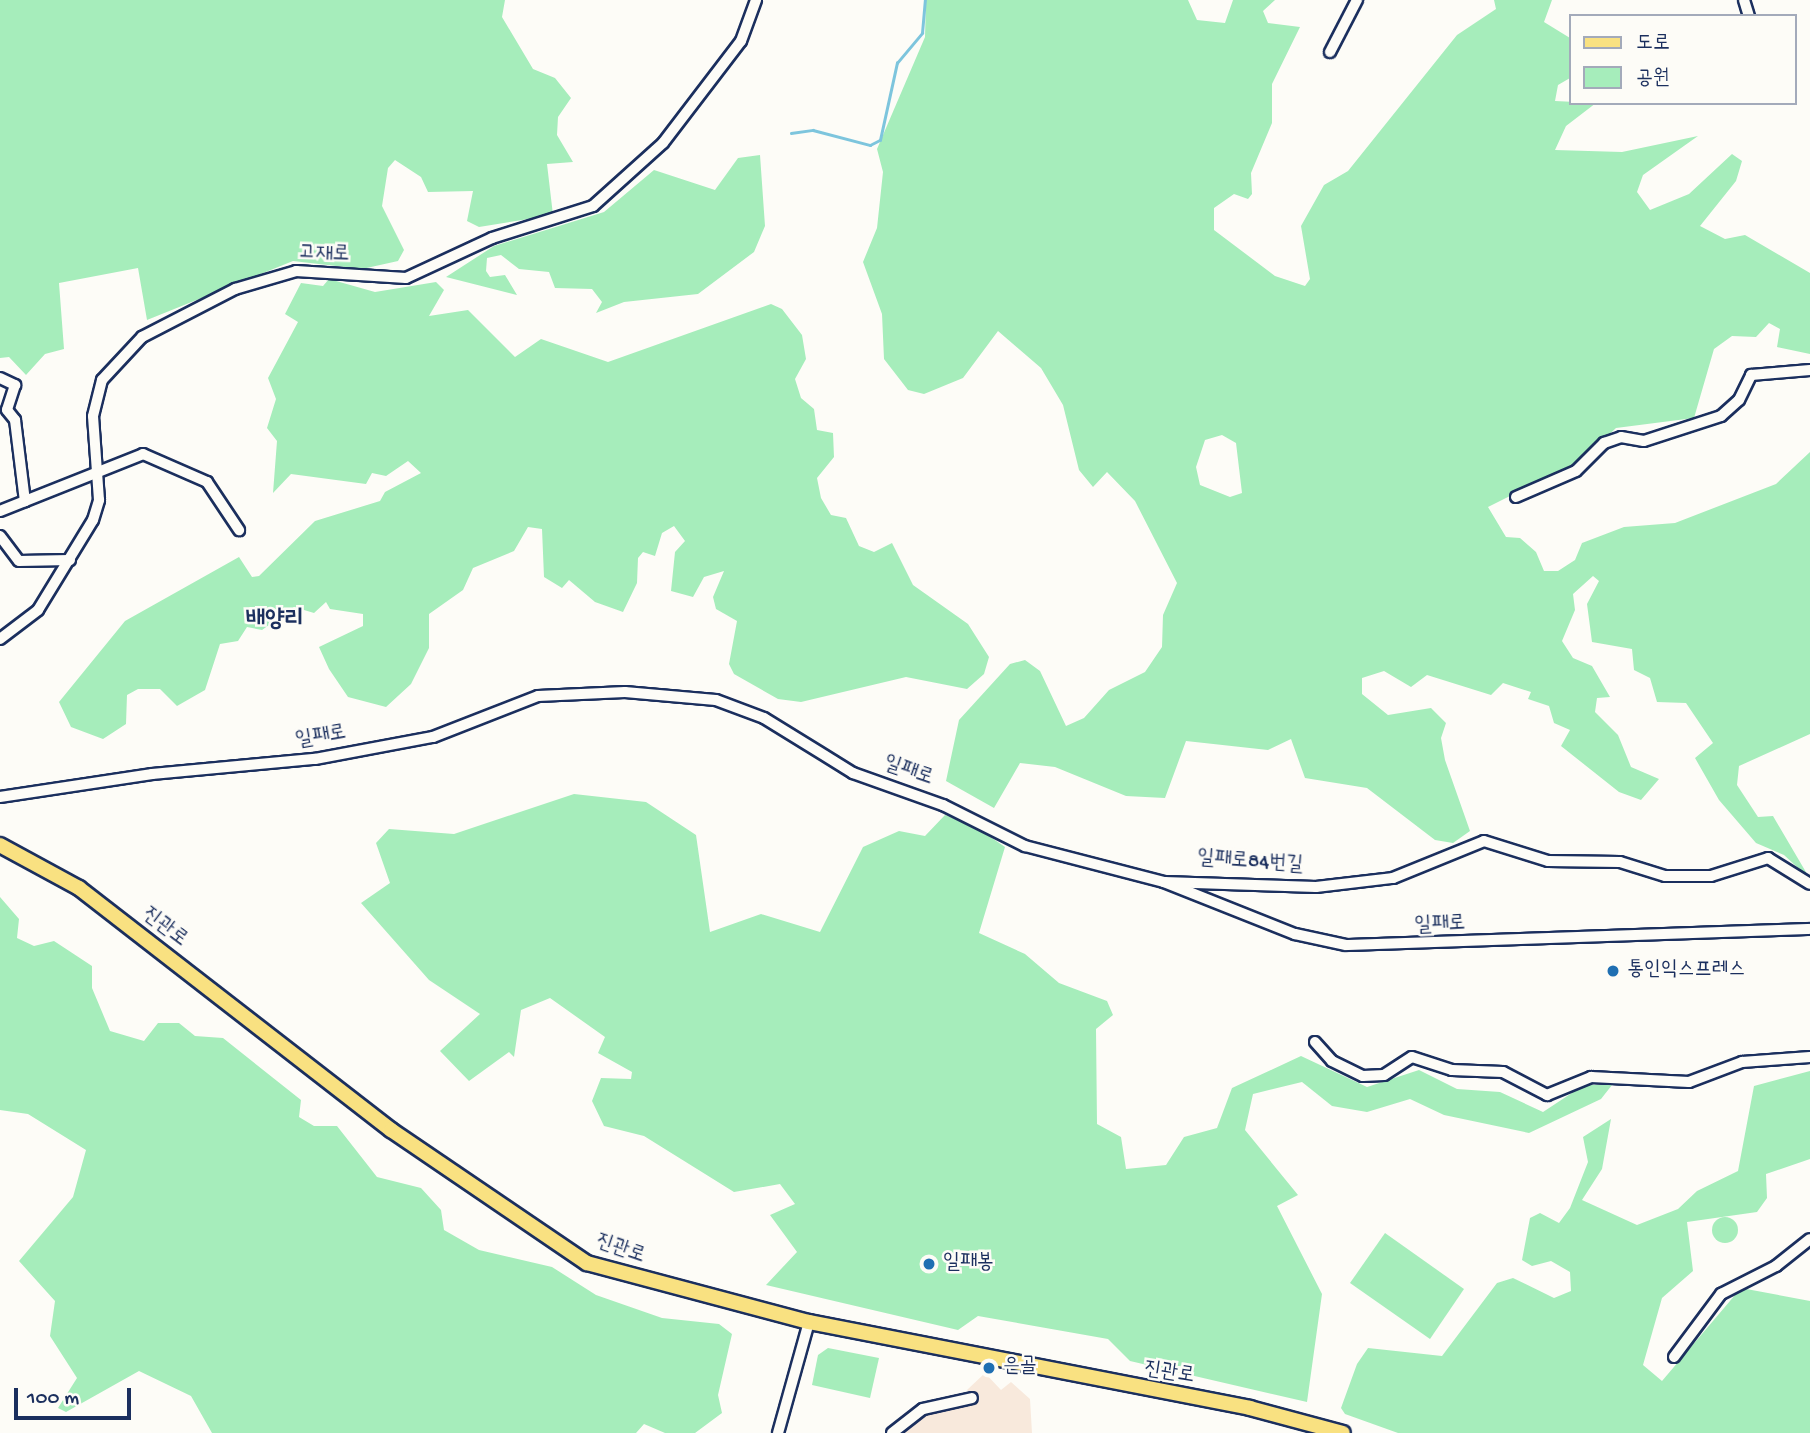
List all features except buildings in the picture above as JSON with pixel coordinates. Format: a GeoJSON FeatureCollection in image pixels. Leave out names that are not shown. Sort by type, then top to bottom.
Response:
{"type":"FeatureCollection","features":[{"type":"Feature","properties":{"kind":"main road","name":"진관로"},"geometry":{"type":"LineString","coordinates":[[0,835],[6,848],[79,888],[391,1130],[587,1263],[808,1322],[1250,1408],[1343,1433]]}},
{"type":"Feature","properties":{"kind":"street","name":"고재로"},"geometry":{"type":"LineString","coordinates":[[0,639],[38,610],[70,559],[99,500],[99,469],[93,416],[102,380],[142,337],[235,289],[296,271],[406,278],[492,238],[593,206],[663,142],[741,41],[756,0]]}},
{"type":"Feature","properties":{"kind":"street"},"geometry":{"type":"LineString","coordinates":[[1330,52],[1357,0]]}},
{"type":"Feature","properties":{"kind":"street"},"geometry":{"type":"LineString","coordinates":[[1516,496],[1550,477],[1576,471],[1604,443],[1621,437],[1643,441],[1721,416],[1740,400],[1751,375],[1810,370]]}},
{"type":"Feature","properties":{"kind":"street"},"geometry":{"type":"LineString","coordinates":[[0,378],[14,382],[7,410],[15,420],[24,501]]}},
{"type":"Feature","properties":{"kind":"street"},"geometry":{"type":"LineString","coordinates":[[0,510],[99,469],[149,456],[212,486],[239,530]]}},
{"type":"Feature","properties":{"kind":"street"},"geometry":{"type":"LineString","coordinates":[[0,536],[19,561],[70,559]]}},
{"type":"Feature","properties":{"kind":"street","name":"일패로"},"geometry":{"type":"LineString","coordinates":[[0,797],[152,774],[315,759],[433,737],[538,696],[625,692],[716,700],[764,718],[853,773],[943,805],[1025,846],[1164,882],[1295,934],[1346,945],[1810,929]]}},
{"type":"Feature","properties":{"kind":"street","name":"일패로84번길"},"geometry":{"type":"LineString","coordinates":[[1164,882],[1316,887],[1393,878],[1484,841],[1548,861],[1620,862],[1665,876],[1711,876],[1768,858],[1810,884]]}},
{"type":"Feature","properties":{"kind":"street"},"geometry":{"type":"LineString","coordinates":[[1315,1042],[1332,1061],[1363,1076],[1384,1075],[1412,1057],[1423,1058],[1452,1070],[1503,1072],[1547,1096],[1591,1077],[1689,1082],[1742,1062],[1810,1057]]}},
{"type":"Feature","properties":{"kind":"street"},"geometry":{"type":"LineString","coordinates":[[1674,1357],[1721,1294],[1745,1277],[1776,1266],[1810,1239]]}},
{"type":"Feature","properties":{"kind":"street"},"geometry":{"type":"LineString","coordinates":[[778,1433],[808,1322]]}},
{"type":"Feature","properties":{"kind":"street"},"geometry":{"type":"LineString","coordinates":[[892,1433],[923,1409],[972,1398]]}},
{"type":"Feature","properties":{"kind":"shaded area"},"geometry":{"type":"Polygon","coordinates":[[[985,1373],[1001,1390],[1011,1382],[1030,1399],[1032,1433],[899,1433],[925,1413],[977,1400],[967,1390],[985,1373]]]}},
{"type":"Feature","properties":{"kind":"green space"},"geometry":{"type":"Polygon","coordinates":[[[0,0],[505,0],[502,17],[533,69],[555,78],[571,98],[558,117],[557,135],[573,162],[547,164],[553,215],[479,227],[467,221],[473,191],[428,192],[421,177],[395,160],[388,168],[382,206],[404,250],[398,261],[362,269],[293,261],[147,320],[138,268],[59,283],[64,349],[45,354],[26,375],[9,357],[0,358],[0,0]]]}},
{"type":"Feature","properties":{"kind":"green space"},"geometry":{"type":"Polygon","coordinates":[[[926,0],[1188,0],[1197,20],[1225,23],[1233,0],[1275,0],[1263,11],[1268,23],[1300,27],[1272,84],[1272,123],[1251,173],[1252,194],[1248,199],[1234,194],[1214,208],[1214,230],[1275,276],[1305,286],[1310,279],[1301,226],[1324,185],[1348,171],[1457,35],[1496,9],[1494,0],[1552,0],[1544,22],[1568,37],[1568,79],[1558,85],[1555,101],[1568,102],[1568,105],[1593,105],[1566,126],[1555,150],[1622,152],[1698,136],[1643,175],[1637,192],[1650,210],[1689,194],[1732,154],[1742,161],[1736,181],[1700,226],[1725,239],[1745,235],[1810,273],[1810,354],[1777,347],[1780,329],[1769,323],[1756,337],[1732,336],[1714,349],[1694,418],[1616,428],[1582,460],[1488,507],[1506,537],[1520,538],[1536,552],[1544,571],[1558,571],[1575,560],[1582,543],[1624,527],[1675,523],[1776,484],[1810,452],[1810,734],[1739,766],[1737,785],[1758,817],[1773,816],[1810,879],[1784,855],[1756,843],[1719,800],[1695,758],[1713,743],[1686,703],[1657,702],[1650,678],[1634,670],[1632,649],[1592,642],[1587,604],[1599,581],[1593,576],[1573,594],[1575,610],[1562,641],[1573,658],[1592,666],[1610,697],[1597,698],[1595,712],[1618,735],[1631,767],[1659,779],[1641,800],[1619,792],[1561,746],[1570,730],[1554,723],[1549,706],[1528,699],[1531,692],[1503,683],[1491,695],[1427,675],[1411,687],[1384,671],[1362,678],[1362,694],[1388,715],[1431,708],[1446,723],[1441,738],[1445,760],[1470,831],[1453,843],[1435,840],[1367,788],[1305,778],[1291,739],[1268,750],[1186,741],[1165,798],[1126,796],[1055,767],[1020,763],[994,808],[946,781],[959,720],[1010,664],[1025,660],[1040,671],[1066,726],[1084,718],[1109,690],[1145,672],[1162,647],[1163,615],[1177,583],[1135,501],[1107,472],[1093,487],[1079,470],[1063,405],[1041,368],[998,331],[963,378],[924,394],[908,390],[884,359],[882,314],[863,262],[877,228],[883,172],[877,149],[925,37],[926,0]],[[1222,435],[1205,440],[1196,467],[1200,485],[1230,497],[1242,493],[1236,443],[1222,435]]]}},
{"type":"Feature","properties":{"kind":"green space"},"geometry":{"type":"Polygon","coordinates":[[[760,155],[765,226],[754,252],[698,294],[624,302],[596,313],[602,302],[592,289],[555,288],[549,272],[519,269],[501,255],[487,258],[486,271],[490,277],[505,275],[517,295],[446,277],[494,246],[604,212],[654,170],[715,190],[738,158],[760,155]]]}},
{"type":"Feature","properties":{"kind":"green space"},"geometry":{"type":"Polygon","coordinates":[[[329,279],[375,292],[436,282],[444,290],[429,316],[468,310],[515,357],[541,339],[608,362],[771,304],[782,309],[802,335],[806,359],[795,379],[801,398],[814,409],[817,430],[833,433],[834,457],[817,478],[821,498],[831,515],[846,518],[859,546],[874,552],[892,543],[913,585],[968,624],[989,657],[984,674],[967,689],[906,677],[801,702],[778,699],[734,674],[729,664],[737,621],[716,609],[713,597],[724,571],[704,577],[693,597],[671,591],[675,552],[685,541],[674,526],[662,533],[655,556],[643,552],[638,558],[637,583],[623,612],[595,602],[569,580],[562,588],[544,577],[542,529],[528,527],[514,551],[473,568],[463,590],[429,614],[429,648],[411,684],[386,707],[348,697],[329,669],[319,647],[363,626],[363,614],[330,609],[326,602],[314,613],[294,607],[262,630],[247,627],[238,641],[220,644],[205,690],[177,706],[160,689],[138,689],[127,695],[126,724],[103,739],[71,727],[59,702],[125,621],[239,557],[252,577],[259,576],[315,521],[380,501],[385,492],[421,473],[408,461],[386,476],[372,473],[366,484],[291,474],[273,493],[277,441],[267,428],[276,399],[268,378],[298,322],[285,314],[301,283],[323,286],[329,279]]]}},
{"type":"Feature","properties":{"kind":"green space"},"geometry":{"type":"Polygon","coordinates":[[[574,794],[646,802],[696,835],[710,932],[761,914],[820,932],[863,847],[899,831],[925,836],[945,815],[976,827],[1005,847],[979,933],[1025,954],[1059,983],[1107,1001],[1113,1015],[1096,1029],[1097,1124],[1121,1137],[1126,1169],[1166,1165],[1184,1137],[1217,1128],[1232,1088],[1301,1056],[1367,1087],[1419,1070],[1457,1089],[1500,1092],[1543,1112],[1584,1085],[1612,1085],[1601,1099],[1529,1133],[1444,1115],[1410,1099],[1367,1112],[1332,1106],[1302,1082],[1253,1094],[1245,1130],[1298,1195],[1277,1206],[1322,1294],[1307,1402],[1130,1361],[1108,1339],[978,1316],[958,1330],[766,1285],[797,1252],[770,1215],[795,1204],[780,1184],[734,1192],[644,1136],[604,1126],[592,1101],[601,1078],[631,1079],[632,1072],[598,1053],[605,1037],[550,998],[521,1010],[514,1057],[509,1052],[469,1081],[440,1051],[480,1014],[429,980],[361,903],[390,883],[376,843],[389,829],[454,834],[574,794]]]}},
{"type":"Feature","properties":{"kind":"green space"},"geometry":{"type":"Polygon","coordinates":[[[0,897],[19,919],[17,938],[34,946],[54,941],[92,966],[92,988],[110,1031],[144,1041],[158,1023],[179,1023],[195,1036],[223,1038],[301,1100],[299,1117],[314,1126],[337,1126],[377,1177],[421,1188],[441,1210],[444,1230],[479,1250],[552,1267],[596,1295],[662,1318],[719,1324],[732,1334],[718,1395],[722,1413],[695,1433],[665,1433],[644,1424],[636,1433],[212,1433],[191,1396],[139,1371],[66,1412],[58,1408],[77,1378],[50,1336],[55,1301],[19,1261],[73,1197],[86,1150],[28,1114],[0,1110],[0,897]]]}},
{"type":"Feature","properties":{"kind":"green space"},"geometry":{"type":"Polygon","coordinates":[[[1810,1071],[1810,1159],[1766,1174],[1767,1198],[1757,1212],[1687,1222],[1693,1271],[1662,1298],[1643,1365],[1662,1381],[1741,1288],[1810,1301],[1810,1433],[1398,1433],[1345,1414],[1341,1408],[1357,1364],[1368,1348],[1442,1356],[1497,1283],[1513,1278],[1554,1298],[1571,1291],[1570,1272],[1551,1261],[1532,1266],[1522,1260],[1530,1218],[1540,1213],[1559,1223],[1570,1208],[1588,1162],[1583,1137],[1611,1119],[1602,1169],[1582,1200],[1637,1225],[1678,1209],[1697,1191],[1738,1171],[1754,1086],[1810,1071]]]}},
{"type":"Feature","properties":{"kind":"green space"},"geometry":{"type":"Polygon","coordinates":[[[1725,1217],[1734,1221],[1738,1230],[1734,1239],[1725,1243],[1716,1239],[1712,1230],[1716,1221],[1725,1217]]]}},
{"type":"Feature","properties":{"kind":"green space"},"geometry":{"type":"Polygon","coordinates":[[[1385,1233],[1464,1289],[1430,1339],[1350,1283],[1385,1233]]]}},
{"type":"Feature","properties":{"kind":"green space"},"geometry":{"type":"Polygon","coordinates":[[[828,1348],[879,1358],[870,1398],[812,1385],[818,1355],[828,1348]]]}},
{"type":"Feature","properties":{"kind":"waterway"},"geometry":{"type":"LineString","coordinates":[[791,133],[813,130],[870,145],[880,140],[897,63],[922,33],[925,0]]}},
{"type":"Feature","properties":{"kind":"place","name":"통인익스프레스"},"geometry":{"type":"Point","coordinates":[1613,971]}},
{"type":"Feature","properties":{"kind":"place","name":"일패봉"},"geometry":{"type":"Point","coordinates":[929,1264]}},
{"type":"Feature","properties":{"kind":"place","name":"은골"},"geometry":{"type":"Point","coordinates":[989,1368]}},
{"type":"Feature","properties":{"kind":"district","name":"배양리"},"geometry":{"type":"Point","coordinates":[275,621]}}]}
